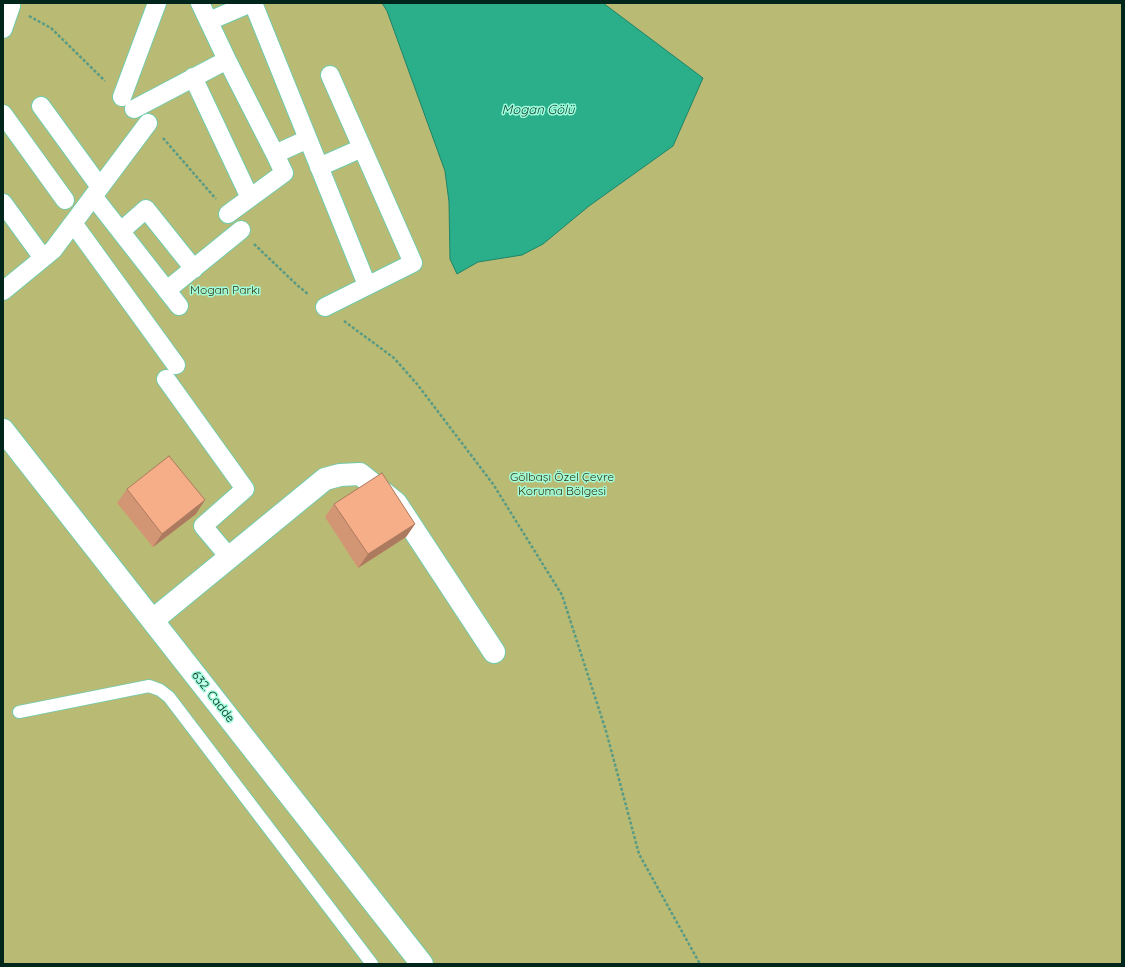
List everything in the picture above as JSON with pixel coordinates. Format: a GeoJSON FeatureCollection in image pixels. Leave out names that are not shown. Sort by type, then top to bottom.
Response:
{"type":"FeatureCollection","features":[{"type":"Feature","properties":{"kind":"street"},"geometry":{"type":"LineString","coordinates":[[128,103],[157,3]]}},
{"type":"Feature","properties":{"kind":"street"},"geometry":{"type":"LineString","coordinates":[[200,3],[284,173],[228,214]]}},
{"type":"Feature","properties":{"kind":"street"},"geometry":{"type":"LineString","coordinates":[[209,21],[252,3],[367,285]]}},
{"type":"Feature","properties":{"kind":"street"},"geometry":{"type":"LineString","coordinates":[[3,29],[18,7]]}},
{"type":"Feature","properties":{"kind":"street"},"geometry":{"type":"LineString","coordinates":[[128,103],[193,77],[227,60]]}},
{"type":"Feature","properties":{"kind":"street"},"geometry":{"type":"LineString","coordinates":[[325,306],[413,263],[330,75]]}},
{"type":"Feature","properties":{"kind":"street"},"geometry":{"type":"LineString","coordinates":[[193,77],[250,198]]}},
{"type":"Feature","properties":{"kind":"street"},"geometry":{"type":"LineString","coordinates":[[41,106],[121,231],[179,306]]}},
{"type":"Feature","properties":{"kind":"street"},"geometry":{"type":"LineString","coordinates":[[3,114],[65,200]]}},
{"type":"Feature","properties":{"kind":"street"},"geometry":{"type":"LineString","coordinates":[[3,291],[53,250],[148,123]]}},
{"type":"Feature","properties":{"kind":"street"},"geometry":{"type":"LineString","coordinates":[[275,154],[308,139]]}},
{"type":"Feature","properties":{"kind":"street"},"geometry":{"type":"LineString","coordinates":[[319,167],[362,148]]}},
{"type":"Feature","properties":{"kind":"street"},"geometry":{"type":"LineString","coordinates":[[3,203],[43,258]]}},
{"type":"Feature","properties":{"kind":"street"},"geometry":{"type":"LineString","coordinates":[[121,231],[146,209],[194,269]]}},
{"type":"Feature","properties":{"kind":"street"},"geometry":{"type":"LineString","coordinates":[[73,223],[171,372],[245,489],[203,526],[229,557]]}},
{"type":"Feature","properties":{"kind":"street"},"geometry":{"type":"LineString","coordinates":[[167,290],[242,230]]}},
{"type":"Feature","properties":{"kind":"street","name":"632. Cadde"},"geometry":{"type":"LineString","coordinates":[[3,430],[422,964]]}},
{"type":"Feature","properties":{"kind":"street"},"geometry":{"type":"LineString","coordinates":[[153,620],[324,479],[340,475],[360,474],[396,503],[494,652]]}},
{"type":"Feature","properties":{"kind":"lane"},"geometry":{"type":"LineString","coordinates":[[19,712],[149,686],[160,690],[169,697],[372,964]]}},
{"type":"Feature","properties":{"kind":"path"},"geometry":{"type":"LineString","coordinates":[[18,7],[51,28],[128,103]]}},
{"type":"Feature","properties":{"kind":"path"},"geometry":{"type":"LineString","coordinates":[[148,123],[174,149],[228,214]]}},
{"type":"Feature","properties":{"kind":"path"},"geometry":{"type":"LineString","coordinates":[[242,230],[297,285],[394,358],[417,384],[493,484],[562,595],[606,731],[639,854],[700,964]]}},
{"type":"Feature","properties":{"kind":"green space","name":"Gölbaşı Özel Çevre Koruma Bölgesi"},"geometry":{"type":"Polygon","coordinates":[[[3,3],[1122,3],[1122,964],[3,964],[3,3]]]}},
{"type":"Feature","properties":{"kind":"water","name":"Mogan Gölü"},"geometry":{"type":"Polygon","coordinates":[[[382,3],[603,3],[703,78],[673,146],[589,206],[543,244],[522,255],[478,262],[457,274],[450,259],[449,202],[445,171],[387,11],[382,3]]]}},
{"type":"Feature","properties":{"kind":"building"},"geometry":{"type":"Polygon","coordinates":[[[169,456],[205,500],[162,534],[127,489],[169,456]]]}},
{"type":"Feature","properties":{"kind":"building"},"geometry":{"type":"Polygon","coordinates":[[[382,473],[415,524],[368,554],[334,504],[382,473]]]}},
{"type":"Feature","properties":{"kind":"park label","name":"Mogan Parkı"},"geometry":{"type":"Point","coordinates":[225,290]}}]}
